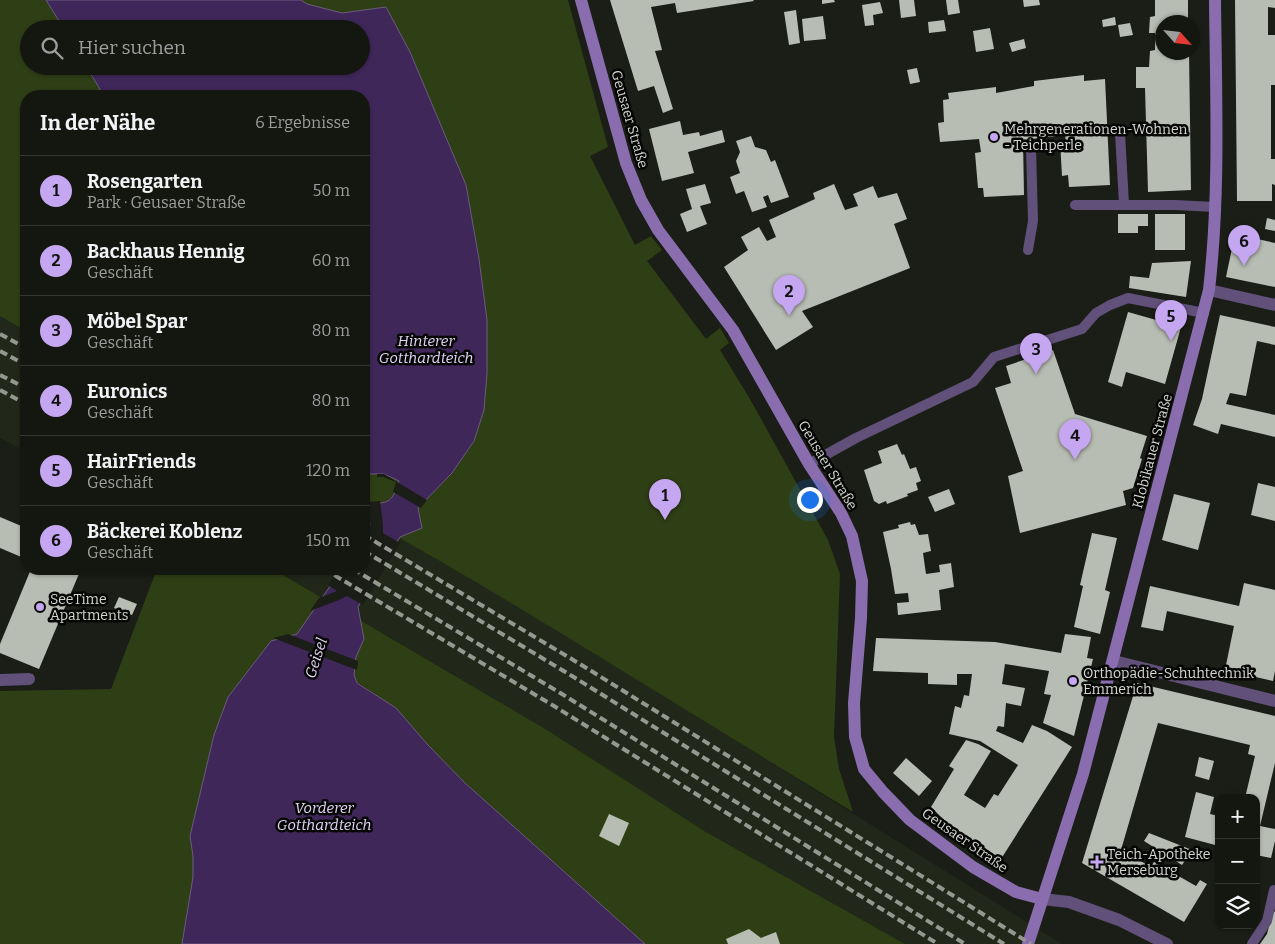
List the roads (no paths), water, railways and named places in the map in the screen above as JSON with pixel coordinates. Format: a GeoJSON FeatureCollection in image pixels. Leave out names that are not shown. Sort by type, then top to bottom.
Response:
{"type":"FeatureCollection","features":[{"type":"Feature","properties":{"kind":"street","name":"Geusaer Straße"},"geometry":{"type":"LineString","coordinates":[[580,0],[626,163],[641,200],[658,230],[732,330],[852,536],[862,582],[854,703],[855,737],[864,769],[910,820],[973,867],[1016,892],[1042,899]]}},
{"type":"Feature","properties":{"kind":"street","name":"Klobikauer Straße"},"geometry":{"type":"LineString","coordinates":[[1028,944],[1083,774],[1114,661],[1209,290],[1214,248],[1215,207],[1215,0]]}},
{"type":"Feature","properties":{"kind":"street"},"geometry":{"type":"LineString","coordinates":[[1209,290],[1275,305]]}},
{"type":"Feature","properties":{"kind":"street"},"geometry":{"type":"LineString","coordinates":[[1114,661],[1275,701]]}},
{"type":"Feature","properties":{"kind":"street"},"geometry":{"type":"LineString","coordinates":[[0,680],[28,679]]}},
{"type":"Feature","properties":{"kind":"street"},"geometry":{"type":"LineString","coordinates":[[1042,899],[1069,902],[1119,920],[1166,944]]}},
{"type":"Feature","properties":{"kind":"lane"},"geometry":{"type":"LineString","coordinates":[[1120,133],[1124,204]]}},
{"type":"Feature","properties":{"kind":"lane"},"geometry":{"type":"LineString","coordinates":[[1028,250],[1033,221],[1031,147]]}},
{"type":"Feature","properties":{"kind":"lane"},"geometry":{"type":"LineString","coordinates":[[1075,205],[1124,204],[1215,207]]}},
{"type":"Feature","properties":{"kind":"lane"},"geometry":{"type":"LineString","coordinates":[[809,464],[856,438],[973,382],[994,357],[1082,329],[1096,313],[1110,304],[1128,298],[1204,313]]}},
{"type":"Feature","properties":{"kind":"lane"},"geometry":{"type":"LineString","coordinates":[[1252,944],[1267,921],[1274,890]]}},
{"type":"Feature","properties":{"kind":"water"},"geometry":{"type":"Polygon","coordinates":[[[46,0],[301,0],[307,4],[342,13],[386,7],[410,52],[466,185],[487,320],[487,373],[484,410],[474,441],[452,473],[418,508],[422,528],[400,537],[358,607],[364,639],[356,657],[354,675],[357,683],[396,708],[427,744],[465,783],[645,944],[182,944],[193,877],[193,856],[190,836],[214,735],[228,697],[271,641],[297,634],[338,575],[370,575],[370,504],[388,501],[394,494],[399,481],[384,474],[370,474],[370,90],[100,90],[91,75],[370,75],[370,20],[58,20],[46,0]]]}},
{"type":"Feature","properties":{"kind":"railway"},"geometry":{"type":"LineString","coordinates":[[0,334],[20,345]]}},
{"type":"Feature","properties":{"kind":"railway"},"geometry":{"type":"LineString","coordinates":[[0,351],[20,362]]}},
{"type":"Feature","properties":{"kind":"railway"},"geometry":{"type":"LineString","coordinates":[[0,375],[20,385]]}},
{"type":"Feature","properties":{"kind":"railway"},"geometry":{"type":"LineString","coordinates":[[0,390],[20,401]]}},
{"type":"Feature","properties":{"kind":"railway"},"geometry":{"type":"LineString","coordinates":[[370,539],[580,664],[1031,944]]}},
{"type":"Feature","properties":{"kind":"railway"},"geometry":{"type":"LineString","coordinates":[[370,555],[572,676],[1004,944]]}},
{"type":"Feature","properties":{"kind":"railway"},"geometry":{"type":"LineString","coordinates":[[334,575],[554,706],[938,944]]}},
{"type":"Feature","properties":{"kind":"railway"},"geometry":{"type":"LineString","coordinates":[[363,575],[562,694],[965,944]]}},
{"type":"Feature","properties":{"kind":"place","name":"Mehrgenerationen-Wohnen - Teichperle"},"geometry":{"type":"Point","coordinates":[994,137]}},
{"type":"Feature","properties":{"kind":"place","name":"Bäckerei Koblenz"},"geometry":{"type":"Point","coordinates":[1244,266]}},
{"type":"Feature","properties":{"kind":"place","name":"Backhaus Hennig"},"geometry":{"type":"Point","coordinates":[789,316]}},
{"type":"Feature","properties":{"kind":"place","name":"HairFriends"},"geometry":{"type":"Point","coordinates":[1171,341]}},
{"type":"Feature","properties":{"kind":"place","name":"Möbel Spar"},"geometry":{"type":"Point","coordinates":[1036,374]}},
{"type":"Feature","properties":{"kind":"place","name":"Euronics"},"geometry":{"type":"Point","coordinates":[1075,460]}},
{"type":"Feature","properties":{"kind":"place","name":"Rosengarten"},"geometry":{"type":"Point","coordinates":[665,520]}},
{"type":"Feature","properties":{"kind":"place","name":"SeeTime Apartments"},"geometry":{"type":"Point","coordinates":[40,607]}},
{"type":"Feature","properties":{"kind":"place","name":"Orthopädie-Schuhtechnik Emmerich"},"geometry":{"type":"Point","coordinates":[1073,681]}},
{"type":"Feature","properties":{"kind":"place","name":"Teich-Apotheke Merseburg"},"geometry":{"type":"Point","coordinates":[1097,862]}},
{"type":"Feature","properties":{"kind":"water label","name":"Hinterer Gotthardteich"},"geometry":{"type":"Point","coordinates":[426,350]}},
{"type":"Feature","properties":{"kind":"water label","name":"Geisel"},"geometry":{"type":"Point","coordinates":[316,658]}},
{"type":"Feature","properties":{"kind":"water label","name":"Vorderer Gotthardteich"},"geometry":{"type":"Point","coordinates":[324,816]}}]}
